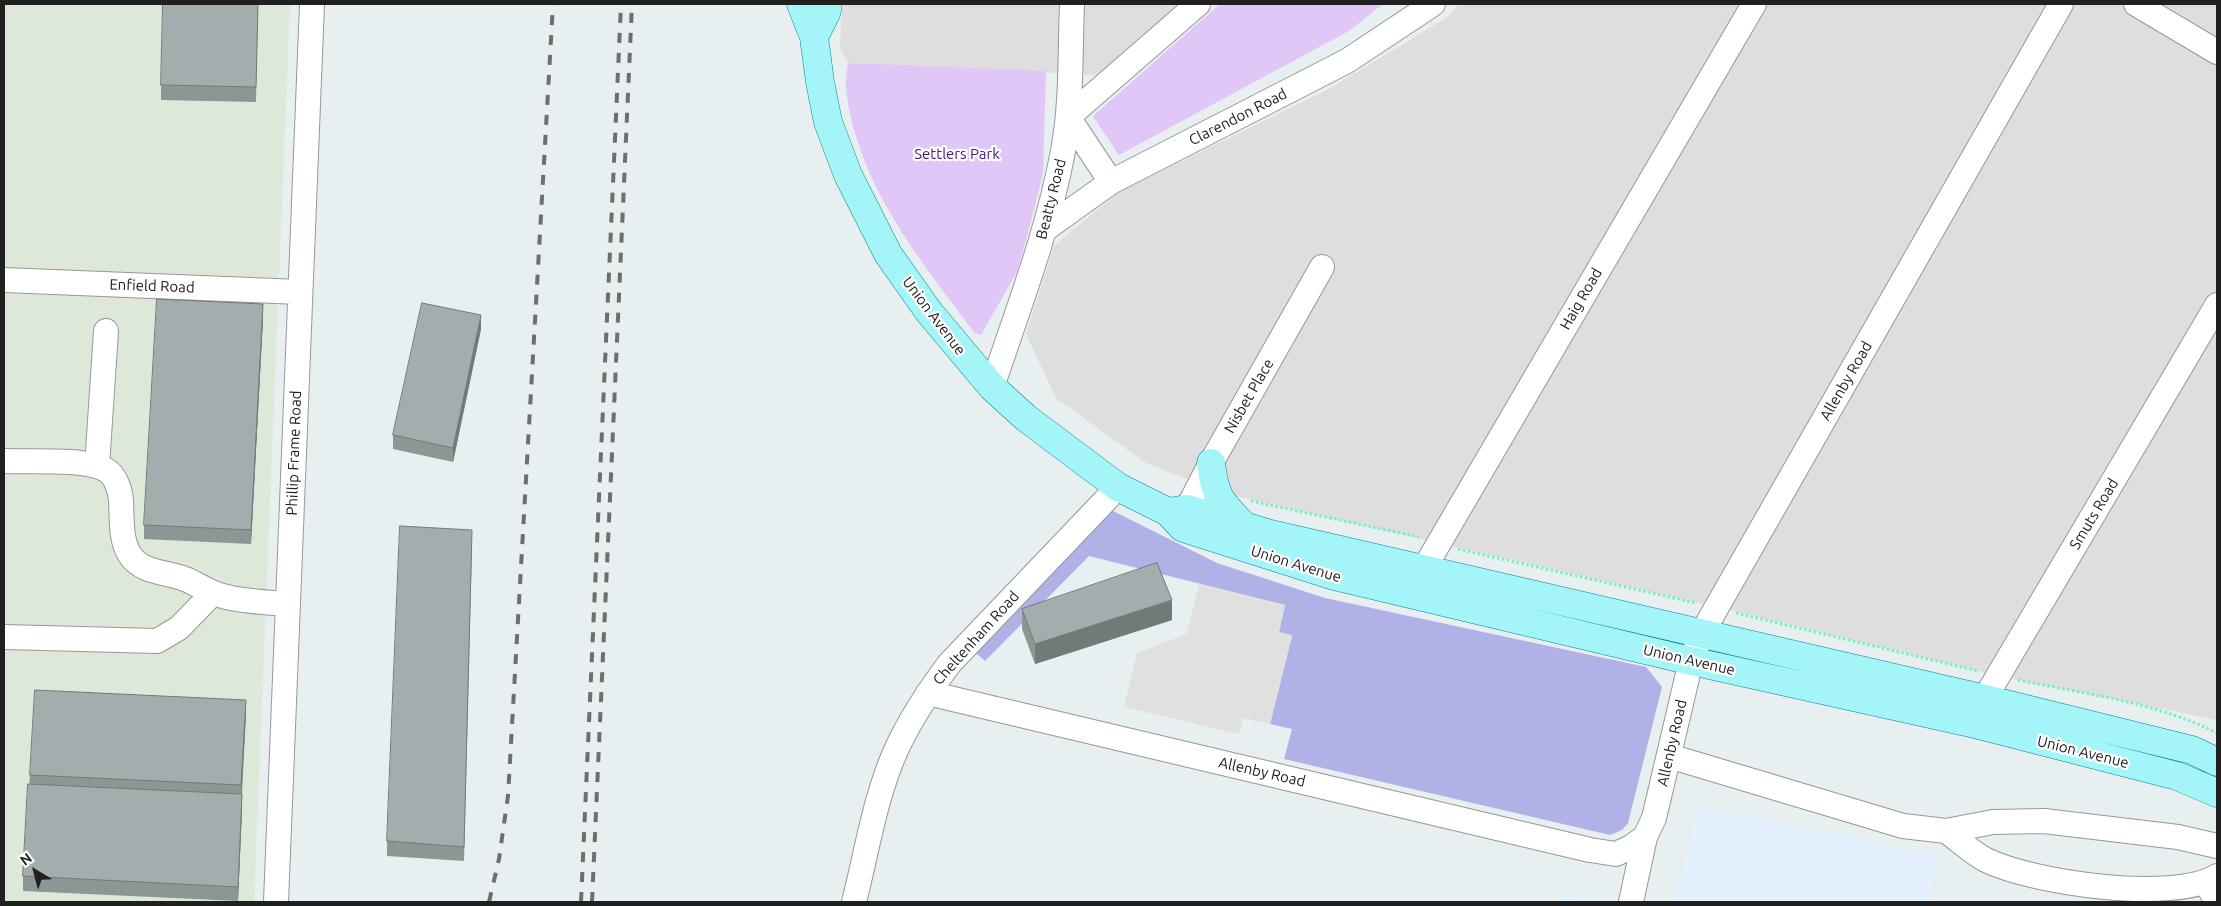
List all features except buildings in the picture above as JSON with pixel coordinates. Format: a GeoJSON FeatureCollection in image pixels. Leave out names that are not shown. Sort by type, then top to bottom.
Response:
{"type":"FeatureCollection","features":[{"type":"Feature","properties":{"kind":"main road","name":"Union Avenue"},"geometry":{"type":"LineString","coordinates":[[801,4],[814,37],[828,122],[848,175],[888,254],[928,312],[992,387],[1026,418],[1118,486],[1179,517],[1334,576],[1691,661],[1971,723],[2177,776],[2217,793]]}},
{"type":"Feature","properties":{"kind":"main road"},"geometry":{"type":"LineString","coordinates":[[814,37],[827,11],[827,4]]}},
{"type":"Feature","properties":{"kind":"main road"},"geometry":{"type":"LineString","coordinates":[[1211,463],[1214,487],[1219,498],[1243,525]]}},
{"type":"Feature","properties":{"kind":"main road","name":"Union Avenue"},"geometry":{"type":"LineString","coordinates":[[1179,517],[1243,525],[1270,534],[1985,699],[2192,750],[2217,762]]}},
{"type":"Feature","properties":{"kind":"street","name":"Phillip Frame Road"},"geometry":{"type":"LineString","coordinates":[[276,902],[312,4]]}},
{"type":"Feature","properties":{"kind":"street","name":"Beatty Road"},"geometry":{"type":"LineString","coordinates":[[992,387],[1044,230],[1063,152],[1068,117],[1072,4]]}},
{"type":"Feature","properties":{"kind":"street"},"geometry":{"type":"LineString","coordinates":[[1111,182],[1068,117],[1198,4]]}},
{"type":"Feature","properties":{"kind":"street","name":"Clarendon Road"},"geometry":{"type":"LineString","coordinates":[[1044,230],[1111,182],[1347,61],[1433,4]]}},
{"type":"Feature","properties":{"kind":"street","name":"Haig Road"},"geometry":{"type":"LineString","coordinates":[[1409,595],[1422,569],[1754,4]]}},
{"type":"Feature","properties":{"kind":"street","name":"Allenby Road"},"geometry":{"type":"LineString","coordinates":[[928,693],[1590,850],[1616,854],[1631,847],[1645,837],[1654,818],[1691,661],[1702,633],[2061,4]]}},
{"type":"Feature","properties":{"kind":"street"},"geometry":{"type":"LineString","coordinates":[[2136,4],[2217,52]]}},
{"type":"Feature","properties":{"kind":"street","name":"Nisbet Place"},"geometry":{"type":"LineString","coordinates":[[1179,517],[1322,267]]}},
{"type":"Feature","properties":{"kind":"street","name":"Enfield Road"},"geometry":{"type":"LineString","coordinates":[[4,280],[300,292]]}},
{"type":"Feature","properties":{"kind":"street","name":"Smuts Road"},"geometry":{"type":"LineString","coordinates":[[1971,723],[2217,306]]}},
{"type":"Feature","properties":{"kind":"street"},"geometry":{"type":"LineString","coordinates":[[97,466],[106,332]]}},
{"type":"Feature","properties":{"kind":"street"},"geometry":{"type":"LineString","coordinates":[[4,461],[73,463],[97,466],[108,471],[116,481],[120,494],[124,543],[130,556],[140,564],[153,570],[186,579],[225,597],[288,604]]}},
{"type":"Feature","properties":{"kind":"street","name":"Cheltenham Road"},"geometry":{"type":"LineString","coordinates":[[854,902],[882,788],[896,749],[928,693],[949,664],[1118,486]]}},
{"type":"Feature","properties":{"kind":"street"},"geometry":{"type":"LineString","coordinates":[[4,637],[157,641],[179,628],[213,593]]}},
{"type":"Feature","properties":{"kind":"street"},"geometry":{"type":"LineString","coordinates":[[1669,756],[1903,826],[1946,830],[1994,822],[2044,821],[2178,837],[2217,846]]}},
{"type":"Feature","properties":{"kind":"street"},"geometry":{"type":"LineString","coordinates":[[1946,830],[1985,860],[2076,893],[2214,887]]}},
{"type":"Feature","properties":{"kind":"street"},"geometry":{"type":"LineString","coordinates":[[1631,902],[1645,837]]}},
{"type":"Feature","properties":{"kind":"shaded area"},"geometry":{"type":"Polygon","coordinates":[[[4,4],[290,4],[254,902],[4,902],[4,4]]]}},
{"type":"Feature","properties":{"kind":"shaded area"},"geometry":{"type":"Polygon","coordinates":[[[842,4],[1180,4],[1099,75],[848,63],[840,48],[842,4]]]}},
{"type":"Feature","properties":{"kind":"shaded area"},"geometry":{"type":"Polygon","coordinates":[[[1459,4],[2217,4],[2217,720],[1999,676],[1717,607],[1226,494],[1146,463],[1056,398],[1026,334],[1054,246],[1119,192],[1329,89],[1446,18],[1459,4]]]}},
{"type":"Feature","properties":{"kind":"shaded area"},"geometry":{"type":"Polygon","coordinates":[[[1109,509],[1217,563],[1325,598],[1646,667],[1662,687],[1628,823],[1622,830],[1610,835],[1284,759],[1292,729],[1270,724],[1292,636],[1279,632],[1285,605],[1089,556],[985,661],[974,651],[1109,509]]]}},
{"type":"Feature","properties":{"kind":"shaded area"},"geometry":{"type":"Polygon","coordinates":[[[1199,584],[1285,605],[1279,632],[1292,635],[1270,724],[1243,718],[1239,734],[1124,707],[1137,653],[1187,634],[1199,584]]]}},
{"type":"Feature","properties":{"kind":"shaded area"},"geometry":{"type":"Polygon","coordinates":[[[1698,807],[1939,856],[1928,902],[1675,902],[1698,807]]]}},
{"type":"Feature","properties":{"kind":"shaded area"},"geometry":{"type":"Polygon","coordinates":[[[1562,893],[1604,902],[1560,902],[1562,893]]]}},
{"type":"Feature","properties":{"kind":"green space"},"geometry":{"type":"Polygon","coordinates":[[[1220,4],[1383,4],[1349,31],[1119,155],[1093,116],[1220,4]]]}},
{"type":"Feature","properties":{"kind":"green space","name":"Settlers Park"},"geometry":{"type":"Polygon","coordinates":[[[848,63],[1046,71],[1043,174],[1017,272],[981,335],[975,333],[913,249],[877,189],[863,157],[852,124],[846,86],[848,63]]]}},
{"type":"Feature","properties":{"kind":"railway"},"geometry":{"type":"LineString","coordinates":[[489,902],[499,859],[508,796],[553,4]]}},
{"type":"Feature","properties":{"kind":"railway"},"geometry":{"type":"LineString","coordinates":[[581,902],[621,4]]}},
{"type":"Feature","properties":{"kind":"railway"},"geometry":{"type":"LineString","coordinates":[[592,902],[632,4]]}}]}
